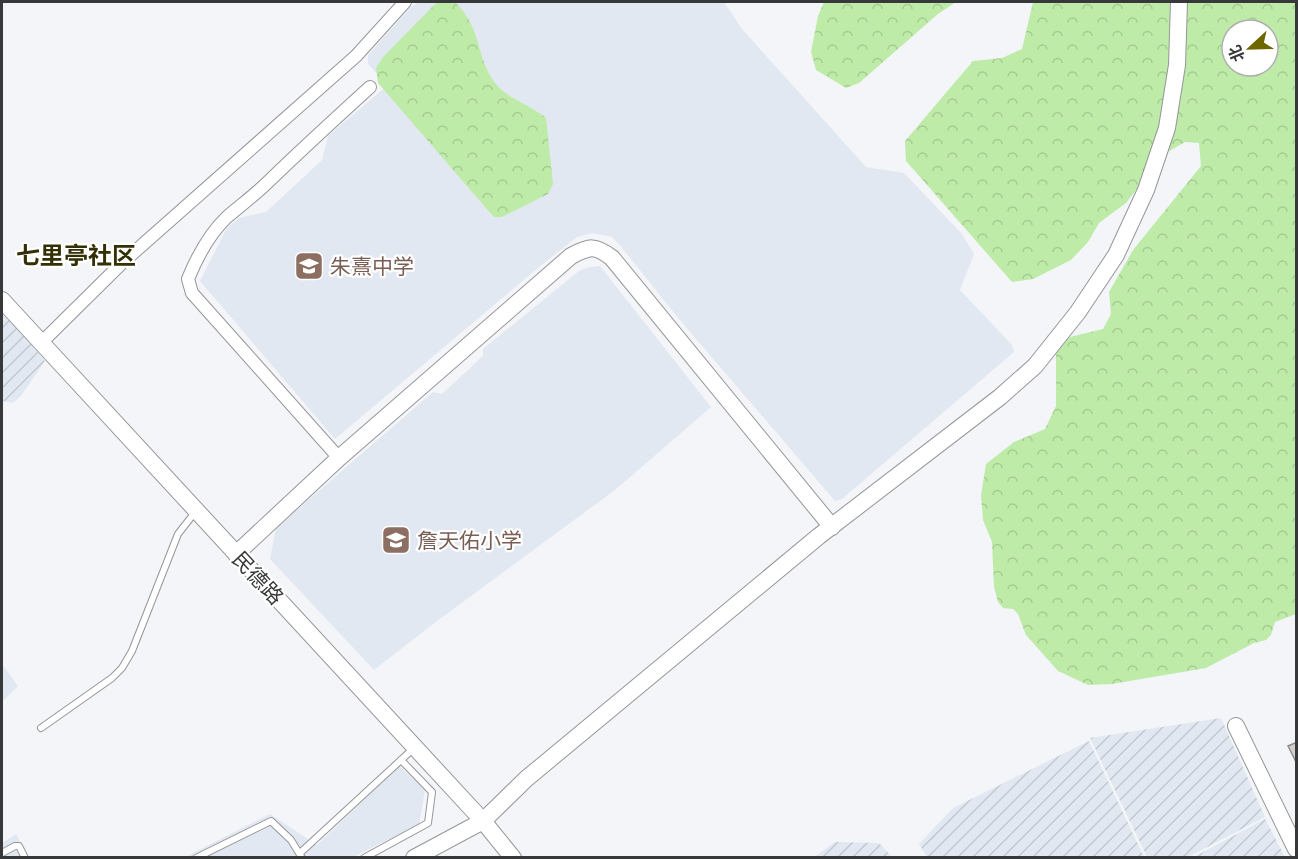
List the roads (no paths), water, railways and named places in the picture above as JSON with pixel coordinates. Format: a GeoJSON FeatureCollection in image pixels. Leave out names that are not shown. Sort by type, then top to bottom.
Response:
{"type":"FeatureCollection","features":[{"type":"Feature","properties":{"kind":"street"},"geometry":{"type":"LineString","coordinates":[[41,343],[123,262],[356,56],[405,2]]}},
{"type":"Feature","properties":{"kind":"street"},"geometry":{"type":"LineString","coordinates":[[414,858],[483,821],[525,779],[832,527],[1000,397],[1035,366],[1078,312],[1116,255],[1146,190],[1167,128],[1177,65],[1179,2]]}},
{"type":"Feature","properties":{"kind":"street"},"geometry":{"type":"LineString","coordinates":[[339,458],[192,293],[188,279],[213,232],[227,217],[252,198],[370,87]]}},
{"type":"Feature","properties":{"kind":"street"},"geometry":{"type":"LineString","coordinates":[[236,554],[339,458],[571,256],[586,248],[600,249],[612,258],[832,527]]}},
{"type":"Feature","properties":{"kind":"street","name":"民德路"},"geometry":{"type":"LineString","coordinates":[[2,300],[483,821],[513,858]]}},
{"type":"Feature","properties":{"kind":"street"},"geometry":{"type":"LineString","coordinates":[[1236,726],[1296,849]]}},
{"type":"Feature","properties":{"kind":"lane"},"geometry":{"type":"LineString","coordinates":[[42,728],[122,668],[132,651],[178,534],[196,511]]}},
{"type":"Feature","properties":{"kind":"lane"},"geometry":{"type":"LineString","coordinates":[[200,857],[272,821],[291,840],[301,856],[415,747]]}},
{"type":"Feature","properties":{"kind":"lane"},"geometry":{"type":"LineString","coordinates":[[364,858],[428,823],[432,792],[401,760]]}},
{"type":"Feature","properties":{"kind":"lane"},"geometry":{"type":"LineString","coordinates":[[2,853],[15,846],[20,846],[26,858]]}},
{"type":"Feature","properties":{"kind":"place","name":"朱熹中学"},"geometry":{"type":"Point","coordinates":[309,266]}},
{"type":"Feature","properties":{"kind":"place","name":"詹天佑小学"},"geometry":{"type":"Point","coordinates":[396,540]}},
{"type":"Feature","properties":{"kind":"district","name":"七里亭社区"},"geometry":{"type":"Point","coordinates":[76,255]}}]}
